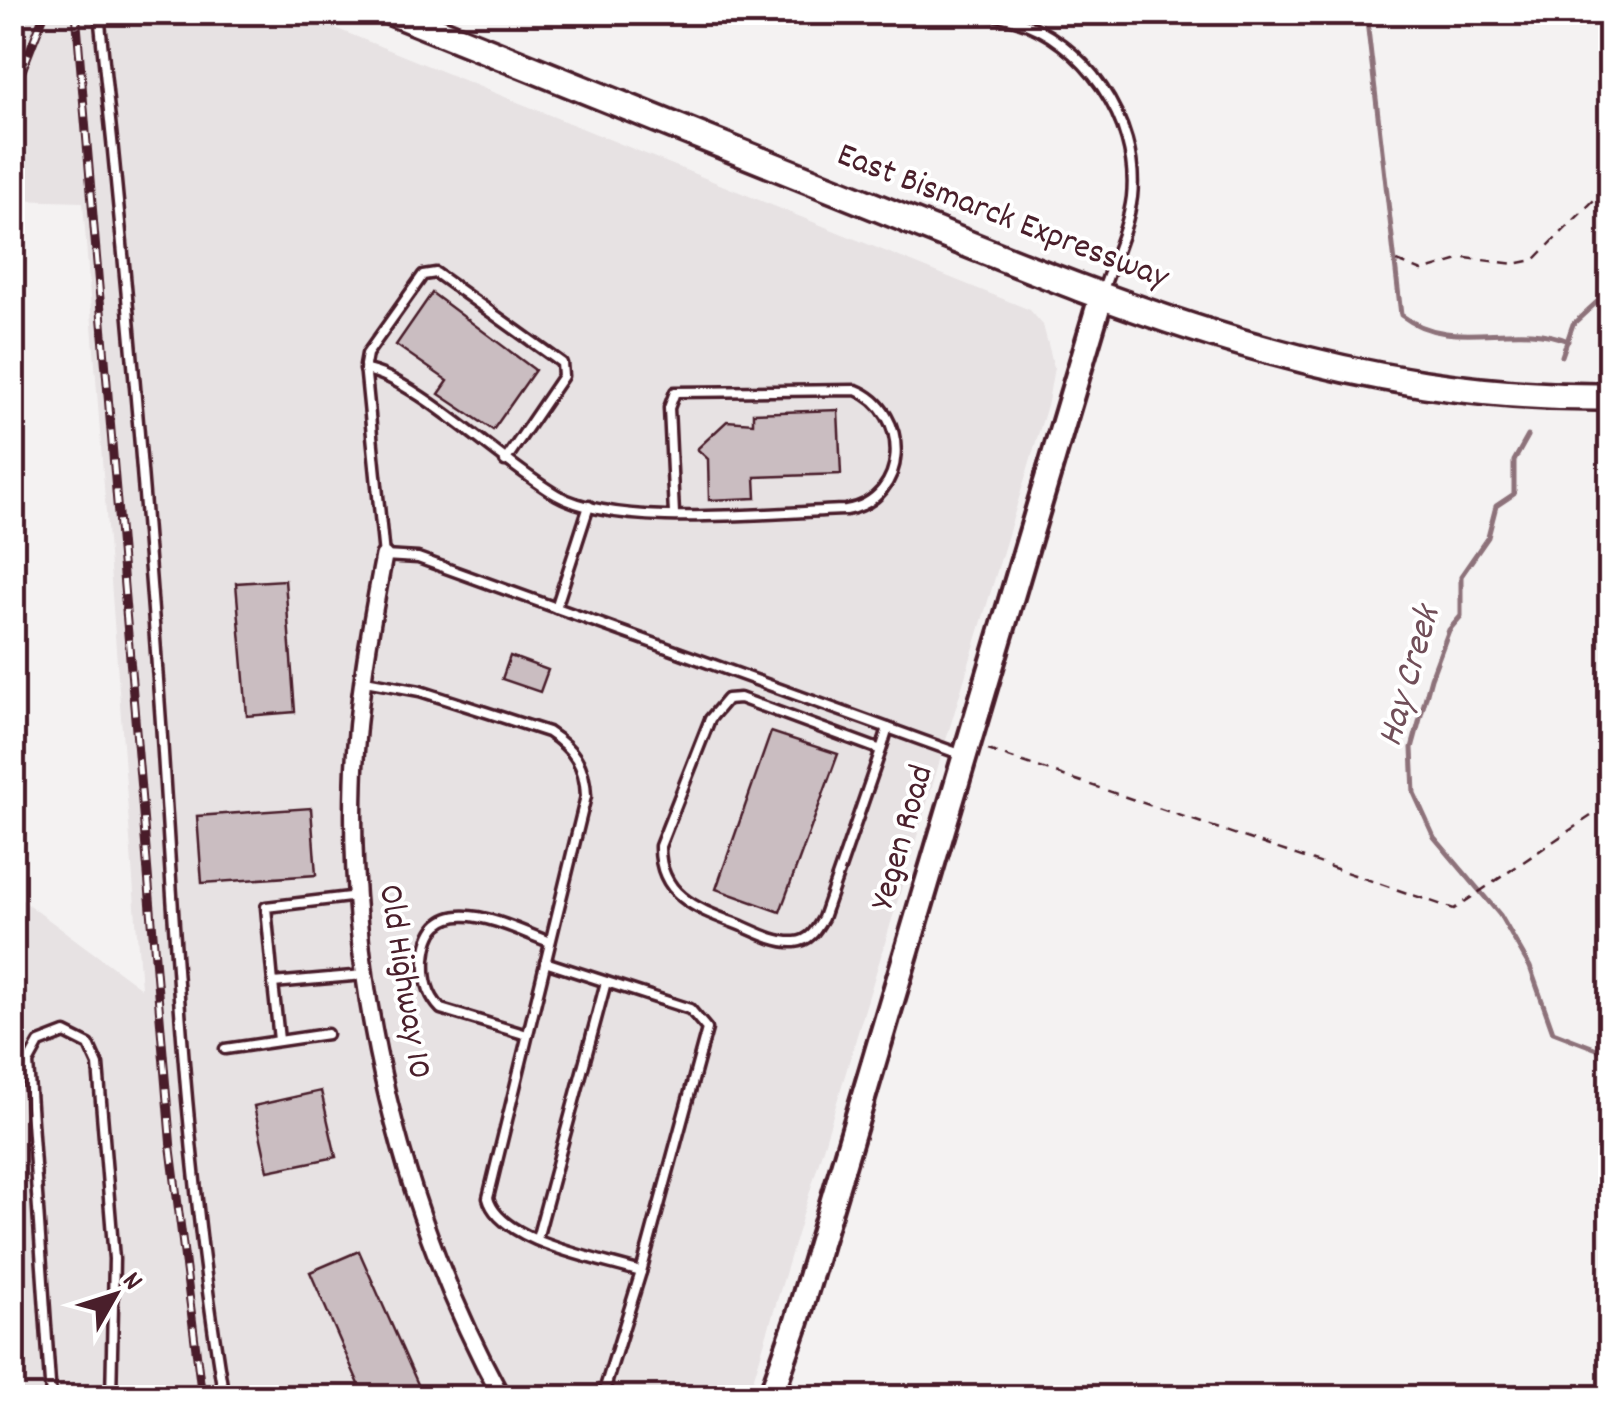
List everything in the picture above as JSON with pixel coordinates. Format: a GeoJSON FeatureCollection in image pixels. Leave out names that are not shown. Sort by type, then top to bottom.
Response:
{"type":"FeatureCollection","features":[{"type":"Feature","properties":{"kind":"main road","name":"East Bismarck Expressway"},"geometry":{"type":"LineString","coordinates":[[391,12],[1101,297],[1248,348],[1359,375],[1484,392],[1610,397]]}},
{"type":"Feature","properties":{"kind":"street","name":"Yegen Road"},"geometry":{"type":"LineString","coordinates":[[770,1398],[797,1321],[1101,297]]}},
{"type":"Feature","properties":{"kind":"street","name":"Old Highway 10"},"geometry":{"type":"LineString","coordinates":[[384,556],[354,778],[365,975],[397,1132],[424,1224],[477,1351],[502,1398]]}},
{"type":"Feature","properties":{"kind":"lane"},"geometry":{"type":"LineString","coordinates":[[958,12],[1011,18],[1052,37],[1106,91],[1122,126],[1132,197],[1101,297]]}},
{"type":"Feature","properties":{"kind":"lane"},"geometry":{"type":"LineString","coordinates":[[100,23],[162,734],[178,1012],[202,1266],[224,1398]]}},
{"type":"Feature","properties":{"kind":"lane"},"geometry":{"type":"LineString","coordinates":[[504,461],[564,369],[556,357],[436,273],[419,278],[367,354],[364,370],[384,556],[418,558],[888,728],[966,750]]}},
{"type":"Feature","properties":{"kind":"lane"},"geometry":{"type":"LineString","coordinates":[[364,370],[399,382],[504,461],[558,496],[589,506],[674,514],[866,506],[891,481],[896,464],[892,431],[871,396],[856,390],[676,392],[670,401],[674,514]]}},
{"type":"Feature","properties":{"kind":"lane"},"geometry":{"type":"LineString","coordinates":[[556,608],[589,506]]}},
{"type":"Feature","properties":{"kind":"lane"},"geometry":{"type":"LineString","coordinates":[[365,681],[420,691],[548,732],[580,761],[586,796],[488,1198],[496,1218],[505,1226],[641,1272]]}},
{"type":"Feature","properties":{"kind":"lane"},"geometry":{"type":"LineString","coordinates":[[881,750],[740,698],[727,699],[710,719],[660,846],[660,867],[671,888],[688,905],[777,940],[798,942],[813,935],[881,750],[888,728]]}},
{"type":"Feature","properties":{"kind":"lane"},"geometry":{"type":"LineString","coordinates":[[278,1040],[266,907],[358,896]]}},
{"type":"Feature","properties":{"kind":"lane"},"geometry":{"type":"LineString","coordinates":[[526,1035],[441,1009],[426,985],[426,948],[435,928],[449,916],[467,913],[550,942]]}},
{"type":"Feature","properties":{"kind":"lane"},"geometry":{"type":"LineString","coordinates":[[544,962],[690,1008],[707,1029],[641,1272],[604,1391]]}},
{"type":"Feature","properties":{"kind":"lane"},"geometry":{"type":"LineString","coordinates":[[273,984],[365,975]]}},
{"type":"Feature","properties":{"kind":"lane"},"geometry":{"type":"LineString","coordinates":[[537,1239],[606,982]]}},
{"type":"Feature","properties":{"kind":"lane"},"geometry":{"type":"LineString","coordinates":[[50,1398],[28,1063],[39,1043],[65,1033],[90,1045],[98,1065],[114,1259],[112,1398]]}},
{"type":"Feature","properties":{"kind":"lane"},"geometry":{"type":"LineString","coordinates":[[225,1049],[327,1034]]}},
{"type":"Feature","properties":{"kind":"path"},"geometry":{"type":"LineString","coordinates":[[1397,262],[1422,271],[1466,258],[1514,264],[1534,260],[1610,184]]}},
{"type":"Feature","properties":{"kind":"path"},"geometry":{"type":"LineString","coordinates":[[966,750],[1454,909],[1478,897],[1610,802]]}},
{"type":"Feature","properties":{"kind":"shaded area"},"geometry":{"type":"Polygon","coordinates":[[[12,13],[298,13],[1030,310],[1043,325],[1054,367],[1048,402],[748,1397],[13,1397],[13,885],[14,894],[141,988],[83,202],[13,200],[12,13]]]}},
{"type":"Feature","properties":{"kind":"building"},"geometry":{"type":"Polygon","coordinates":[[[432,293],[535,370],[493,430],[439,394],[448,381],[396,345],[432,293]]]}},
{"type":"Feature","properties":{"kind":"building"},"geometry":{"type":"Polygon","coordinates":[[[838,410],[841,474],[755,477],[756,498],[709,500],[708,459],[697,449],[727,421],[753,423],[753,413],[838,410]]]}},
{"type":"Feature","properties":{"kind":"building"},"geometry":{"type":"Polygon","coordinates":[[[285,580],[295,712],[247,716],[236,583],[285,580]]]}},
{"type":"Feature","properties":{"kind":"building"},"geometry":{"type":"Polygon","coordinates":[[[510,656],[548,670],[540,692],[502,679],[510,656]]]}},
{"type":"Feature","properties":{"kind":"building"},"geometry":{"type":"Polygon","coordinates":[[[771,732],[838,754],[780,912],[716,889],[771,732]]]}},
{"type":"Feature","properties":{"kind":"building"},"geometry":{"type":"Polygon","coordinates":[[[311,808],[316,875],[202,883],[197,816],[311,808]]]}},
{"type":"Feature","properties":{"kind":"building"},"geometry":{"type":"Polygon","coordinates":[[[321,1091],[336,1157],[268,1171],[254,1106],[321,1091]]]}},
{"type":"Feature","properties":{"kind":"building"},"geometry":{"type":"Polygon","coordinates":[[[359,1251],[424,1398],[365,1398],[310,1272],[359,1251]]]}},
{"type":"Feature","properties":{"kind":"waterway"},"geometry":{"type":"LineString","coordinates":[[1366,12],[1401,315],[1441,332],[1526,333],[1568,341]]}},
{"type":"Feature","properties":{"kind":"waterway","name":"Hay Creek"},"geometry":{"type":"LineString","coordinates":[[1562,356],[1573,324],[1610,290]]}},
{"type":"Feature","properties":{"kind":"waterway","name":"Hay Creek"},"geometry":{"type":"LineString","coordinates":[[1528,436],[1514,461],[1514,494],[1496,506],[1488,537],[1461,576],[1461,616],[1449,630],[1431,678],[1412,748],[1414,793],[1434,837],[1500,915],[1530,967],[1553,1032],[1610,1054]]}},
{"type":"Feature","properties":{"kind":"railway"},"geometry":{"type":"LineString","coordinates":[[12,96],[45,12]]}},
{"type":"Feature","properties":{"kind":"railway"},"geometry":{"type":"LineString","coordinates":[[76,12],[171,1149],[202,1398]]}}]}
